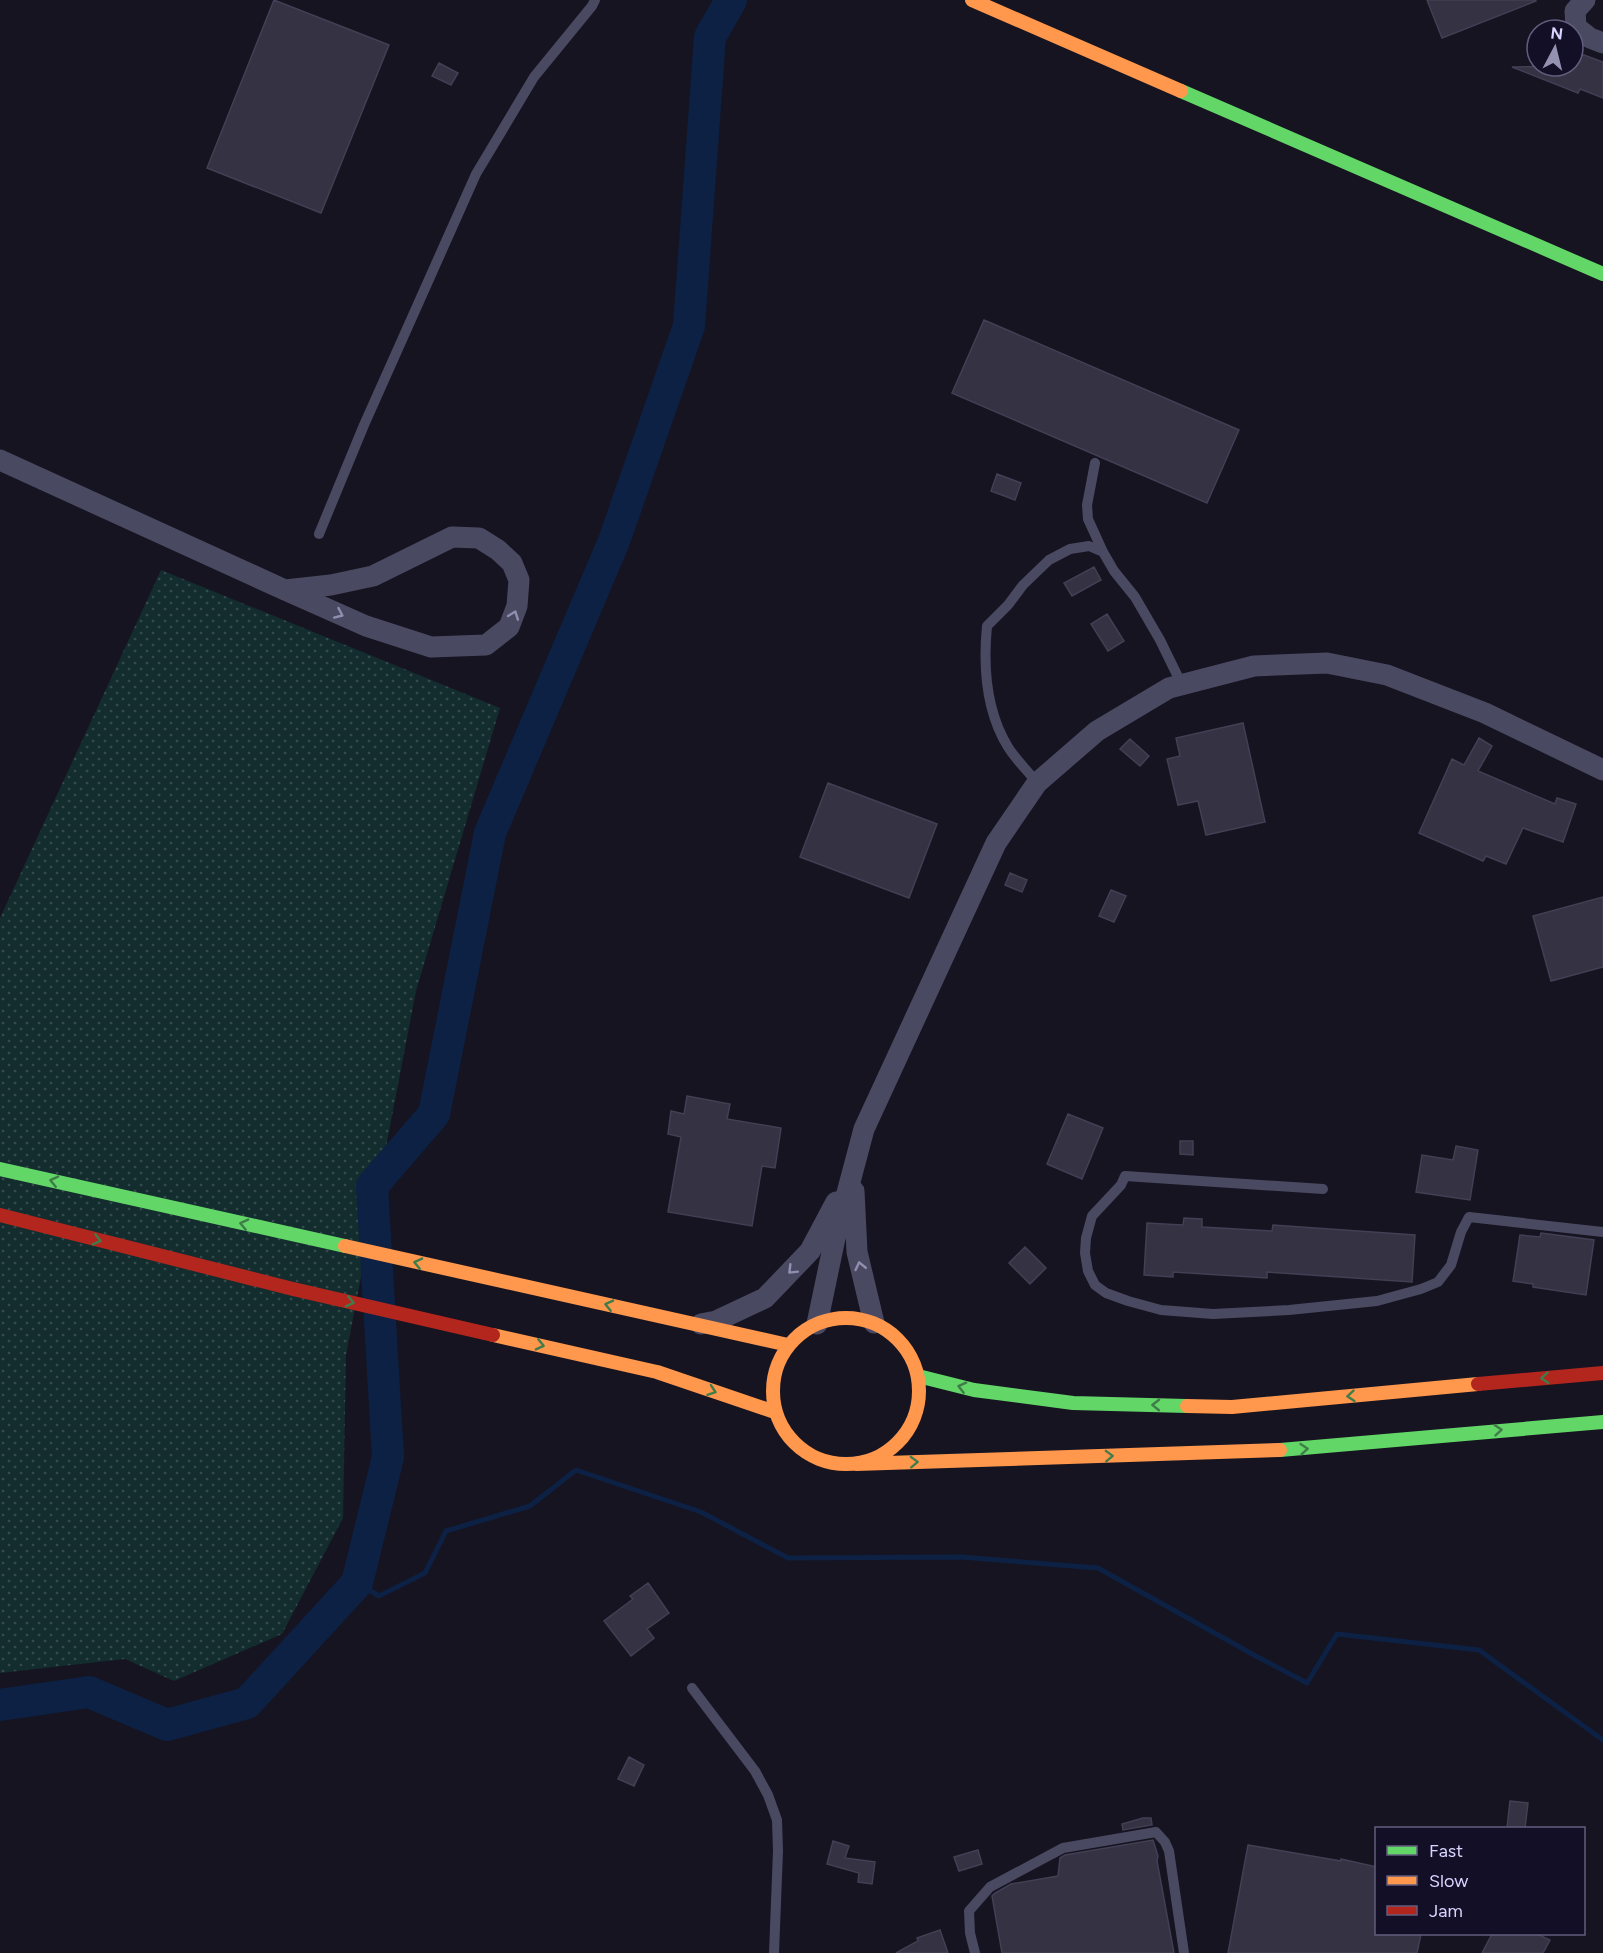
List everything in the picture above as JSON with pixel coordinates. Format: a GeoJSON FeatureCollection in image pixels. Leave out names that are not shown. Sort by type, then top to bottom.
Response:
{"type":"FeatureCollection","features":[{"type":"Feature","properties":{"kind":"street"},"geometry":{"type":"LineString","coordinates":[[972,0],[1603,274]]}},
{"type":"Feature","properties":{"kind":"street"},"geometry":{"type":"LineString","coordinates":[[1585,0],[1575,11],[1576,27],[1590,38],[1603,43]]}},
{"type":"Feature","properties":{"kind":"street"},"geometry":{"type":"LineString","coordinates":[[0,460],[285,590],[366,626],[431,647],[486,645],[509,627],[517,606],[519,580],[512,563],[498,550],[479,538],[452,537],[373,576],[331,585],[285,590]]}},
{"type":"Feature","properties":{"kind":"street"},"geometry":{"type":"LineString","coordinates":[[817,1324],[835,1238],[864,1129],[996,843],[1038,783],[1097,731],[1169,688],[1254,666],[1327,663],[1387,675],[1485,713],[1603,770]]}},
{"type":"Feature","properties":{"kind":"street"},"geometry":{"type":"LineString","coordinates":[[0,1169],[788,1345]]}},
{"type":"Feature","properties":{"kind":"street"},"geometry":{"type":"LineString","coordinates":[[853,1169],[857,1252],[874,1323]]}},
{"type":"Feature","properties":{"kind":"street"},"geometry":{"type":"LineString","coordinates":[[698,1325],[716,1321],[765,1298],[810,1251],[853,1169]]}},
{"type":"Feature","properties":{"kind":"street"},"geometry":{"type":"LineString","coordinates":[[0,1215],[293,1289],[657,1372],[775,1412]]}},
{"type":"Feature","properties":{"kind":"street"},"geometry":{"type":"LineString","coordinates":[[856,1464],[879,1457],[898,1443],[912,1424],[919,1400],[918,1376],[909,1354],[902,1345],[894,1336],[874,1323],[851,1318],[827,1320],[805,1329],[788,1345],[776,1366],[771,1389],[775,1412],[783,1431],[797,1447],[815,1458],[835,1464],[856,1464],[1294,1450],[1603,1422]]}},
{"type":"Feature","properties":{"kind":"street"},"geometry":{"type":"LineString","coordinates":[[918,1376],[974,1390],[1072,1402],[1233,1407],[1603,1373]]}},
{"type":"Feature","properties":{"kind":"lane"},"geometry":{"type":"LineString","coordinates":[[319,534],[364,425],[476,174],[534,77],[595,0]]}},
{"type":"Feature","properties":{"kind":"lane"},"geometry":{"type":"LineString","coordinates":[[1095,463],[1087,505],[1088,519],[1103,552],[1114,571],[1135,597],[1182,685]]}},
{"type":"Feature","properties":{"kind":"lane"},"geometry":{"type":"LineString","coordinates":[[1038,783],[1009,750],[990,706],[985,647],[987,626],[1008,605],[1023,585],[1049,560],[1070,549],[1089,546],[1103,552]]}},
{"type":"Feature","properties":{"kind":"lane"},"geometry":{"type":"LineString","coordinates":[[1323,1189],[1125,1176],[1121,1185],[1092,1215],[1086,1238],[1085,1253],[1088,1271],[1095,1285],[1106,1293],[1161,1310],[1213,1314],[1289,1310],[1377,1301],[1438,1282],[1451,1265],[1461,1232],[1469,1217],[1603,1232]]}},
{"type":"Feature","properties":{"kind":"lane"},"geometry":{"type":"LineString","coordinates":[[692,1688],[755,1771],[768,1795],[777,1820],[774,1953]]}},
{"type":"Feature","properties":{"kind":"lane"},"geometry":{"type":"LineString","coordinates":[[975,1953],[970,1932],[969,1911],[990,1887],[1063,1848],[1156,1832],[1165,1842],[1168,1851],[1184,1953]]}},
{"type":"Feature","properties":{"kind":"green space"},"geometry":{"type":"Polygon","coordinates":[[[161,570],[500,708],[416,991],[346,1355],[343,1518],[282,1634],[174,1681],[125,1659],[0,1673],[0,918],[161,570]]]}},
{"type":"Feature","properties":{"kind":"building"},"geometry":{"type":"Polygon","coordinates":[[[274,0],[389,45],[321,213],[207,168],[274,0]]]}},
{"type":"Feature","properties":{"kind":"building"},"geometry":{"type":"Polygon","coordinates":[[[1427,0],[1535,0],[1536,1],[1442,38],[1427,0]]]}},
{"type":"Feature","properties":{"kind":"building"},"geometry":{"type":"Polygon","coordinates":[[[1585,55],[1603,62],[1603,98],[1580,89],[1578,93],[1540,78],[1585,78],[1585,55]]]}},
{"type":"Feature","properties":{"kind":"building"},"geometry":{"type":"Polygon","coordinates":[[[439,63],[458,73],[451,85],[432,76],[439,63]]]}},
{"type":"Feature","properties":{"kind":"building"},"geometry":{"type":"Polygon","coordinates":[[[1512,67],[1525,67],[1525,72],[1512,67]]]}},
{"type":"Feature","properties":{"kind":"building"},"geometry":{"type":"Polygon","coordinates":[[[984,320],[1239,430],[1207,503],[952,393],[984,320]]]}},
{"type":"Feature","properties":{"kind":"building"},"geometry":{"type":"Polygon","coordinates":[[[997,474],[1021,483],[1015,500],[991,491],[997,474]]]}},
{"type":"Feature","properties":{"kind":"building"},"geometry":{"type":"Polygon","coordinates":[[[1094,567],[1101,580],[1072,596],[1064,583],[1094,567]]]}},
{"type":"Feature","properties":{"kind":"building"},"geometry":{"type":"Polygon","coordinates":[[[1107,614],[1124,641],[1108,651],[1091,624],[1107,614]]]}},
{"type":"Feature","properties":{"kind":"building"},"geometry":{"type":"Polygon","coordinates":[[[1243,723],[1265,822],[1206,835],[1198,801],[1178,805],[1167,759],[1180,756],[1176,738],[1243,723]]]}},
{"type":"Feature","properties":{"kind":"building"},"geometry":{"type":"Polygon","coordinates":[[[1479,738],[1492,746],[1478,771],[1555,804],[1557,798],[1576,804],[1563,842],[1523,828],[1506,864],[1486,856],[1483,861],[1419,833],[1452,759],[1464,765],[1479,738]]]}},
{"type":"Feature","properties":{"kind":"building"},"geometry":{"type":"Polygon","coordinates":[[[1130,739],[1149,756],[1140,766],[1120,749],[1130,739]]]}},
{"type":"Feature","properties":{"kind":"building"},"geometry":{"type":"Polygon","coordinates":[[[828,783],[937,824],[909,898],[800,857],[828,783]]]}},
{"type":"Feature","properties":{"kind":"building"},"geometry":{"type":"Polygon","coordinates":[[[1010,873],[1027,880],[1022,892],[1005,885],[1010,873]]]}},
{"type":"Feature","properties":{"kind":"building"},"geometry":{"type":"Polygon","coordinates":[[[1111,890],[1126,896],[1114,922],[1099,916],[1111,890]]]}},
{"type":"Feature","properties":{"kind":"building"},"geometry":{"type":"Polygon","coordinates":[[[1603,897],[1603,967],[1551,981],[1533,916],[1603,897]]]}},
{"type":"Feature","properties":{"kind":"building"},"geometry":{"type":"Polygon","coordinates":[[[687,1096],[730,1104],[727,1119],[781,1128],[775,1168],[762,1166],[752,1226],[668,1212],[681,1137],[668,1134],[671,1111],[684,1114],[687,1096]]]}},
{"type":"Feature","properties":{"kind":"building"},"geometry":{"type":"Polygon","coordinates":[[[1068,1114],[1103,1128],[1082,1179],[1047,1164],[1068,1114]]]}},
{"type":"Feature","properties":{"kind":"building"},"geometry":{"type":"Polygon","coordinates":[[[1180,1141],[1193,1141],[1193,1155],[1180,1154],[1180,1141]]]}},
{"type":"Feature","properties":{"kind":"building"},"geometry":{"type":"Polygon","coordinates":[[[1456,1146],[1478,1150],[1470,1200],[1416,1192],[1422,1155],[1453,1160],[1456,1146]]]}},
{"type":"Feature","properties":{"kind":"building"},"geometry":{"type":"Polygon","coordinates":[[[1184,1218],[1202,1219],[1202,1227],[1272,1231],[1273,1225],[1415,1235],[1412,1282],[1267,1272],[1267,1278],[1173,1272],[1173,1277],[1144,1275],[1147,1223],[1183,1225],[1184,1218]]]}},
{"type":"Feature","properties":{"kind":"building"},"geometry":{"type":"Polygon","coordinates":[[[1541,1233],[1594,1240],[1586,1295],[1533,1287],[1533,1284],[1513,1281],[1520,1235],[1540,1237],[1541,1233]]]}},
{"type":"Feature","properties":{"kind":"building"},"geometry":{"type":"Polygon","coordinates":[[[1025,1247],[1046,1268],[1030,1284],[1009,1263],[1025,1247]]]}},
{"type":"Feature","properties":{"kind":"building"},"geometry":{"type":"Polygon","coordinates":[[[648,1583],[669,1613],[647,1629],[654,1638],[631,1656],[604,1621],[633,1599],[630,1596],[648,1583]]]}},
{"type":"Feature","properties":{"kind":"building"},"geometry":{"type":"Polygon","coordinates":[[[629,1757],[644,1765],[634,1786],[618,1779],[629,1757]]]}},
{"type":"Feature","properties":{"kind":"building"},"geometry":{"type":"Polygon","coordinates":[[[1510,1801],[1528,1803],[1525,1827],[1507,1827],[1510,1801]]]}},
{"type":"Feature","properties":{"kind":"building"},"geometry":{"type":"Polygon","coordinates":[[[1151,1818],[1152,1825],[1123,1830],[1122,1824],[1151,1818]]]}},
{"type":"Feature","properties":{"kind":"building"},"geometry":{"type":"Polygon","coordinates":[[[1153,1840],[1158,1856],[1157,1861],[1174,1953],[1002,1953],[992,1896],[995,1893],[1011,1884],[1058,1876],[1060,1858],[1065,1855],[1153,1840]]]}},
{"type":"Feature","properties":{"kind":"building"},"geometry":{"type":"Polygon","coordinates":[[[833,1841],[849,1846],[845,1858],[875,1862],[872,1884],[858,1882],[859,1873],[827,1864],[833,1841]]]}},
{"type":"Feature","properties":{"kind":"building"},"geometry":{"type":"Polygon","coordinates":[[[1248,1845],[1375,1867],[1375,1935],[1421,1935],[1417,1953],[1228,1953],[1248,1845]]]}},
{"type":"Feature","properties":{"kind":"building"},"geometry":{"type":"Polygon","coordinates":[[[978,1850],[982,1864],[959,1871],[954,1857],[978,1850]]]}},
{"type":"Feature","properties":{"kind":"building"},"geometry":{"type":"Polygon","coordinates":[[[940,1930],[948,1953],[896,1953],[918,1941],[917,1938],[940,1930]]]}},
{"type":"Feature","properties":{"kind":"building"},"geometry":{"type":"Polygon","coordinates":[[[1491,1935],[1539,1935],[1550,1940],[1543,1953],[1482,1953],[1491,1935]]]}},
{"type":"Feature","properties":{"kind":"waterway"},"geometry":{"type":"LineString","coordinates":[[0,1705],[89,1692],[167,1725],[247,1703],[357,1583],[388,1457],[372,1186],[434,1114],[490,833],[614,541],[689,326],[710,37],[731,0]]}},
{"type":"Feature","properties":{"kind":"waterway"},"geometry":{"type":"LineString","coordinates":[[357,1583],[379,1596],[425,1573],[446,1531],[530,1506],[576,1470],[701,1512],[788,1558],[961,1557],[1098,1568],[1307,1683],[1337,1634],[1479,1650],[1603,1740]]}},
{"type":"Feature","properties":{"kind":"traffic: fast"},"geometry":{"type":"LineString","coordinates":[[1181,91],[1603,274]]}},
{"type":"Feature","properties":{"kind":"traffic: fast"},"geometry":{"type":"LineString","coordinates":[[0,1169],[345,1246]]}},
{"type":"Feature","properties":{"kind":"traffic: fast"},"geometry":{"type":"LineString","coordinates":[[918,1376],[974,1390],[1073,1403],[1187,1406]]}},
{"type":"Feature","properties":{"kind":"traffic: fast"},"geometry":{"type":"LineString","coordinates":[[1280,1450],[1603,1422]]}},
{"type":"Feature","properties":{"kind":"traffic: slow"},"geometry":{"type":"LineString","coordinates":[[972,0],[1181,91]]}},
{"type":"Feature","properties":{"kind":"traffic: slow"},"geometry":{"type":"LineString","coordinates":[[345,1246],[788,1345]]}},
{"type":"Feature","properties":{"kind":"traffic: slow"},"geometry":{"type":"LineString","coordinates":[[846,1318],[874,1323],[898,1339],[914,1363],[919,1391],[914,1419],[898,1443],[874,1459],[846,1464],[818,1459],[794,1443],[778,1419],[773,1391],[778,1363],[794,1339],[818,1323],[846,1318]]}},
{"type":"Feature","properties":{"kind":"traffic: slow"},"geometry":{"type":"LineString","coordinates":[[493,1335],[657,1372],[775,1412]]}},
{"type":"Feature","properties":{"kind":"traffic: slow"},"geometry":{"type":"LineString","coordinates":[[1187,1406],[1232,1407],[1478,1384]]}},
{"type":"Feature","properties":{"kind":"traffic: slow"},"geometry":{"type":"LineString","coordinates":[[856,1464],[1280,1450]]}},
{"type":"Feature","properties":{"kind":"traffic: jam"},"geometry":{"type":"LineString","coordinates":[[0,1215],[293,1289],[493,1335]]}},
{"type":"Feature","properties":{"kind":"traffic: jam"},"geometry":{"type":"LineString","coordinates":[[1478,1384],[1603,1373]]}}]}
